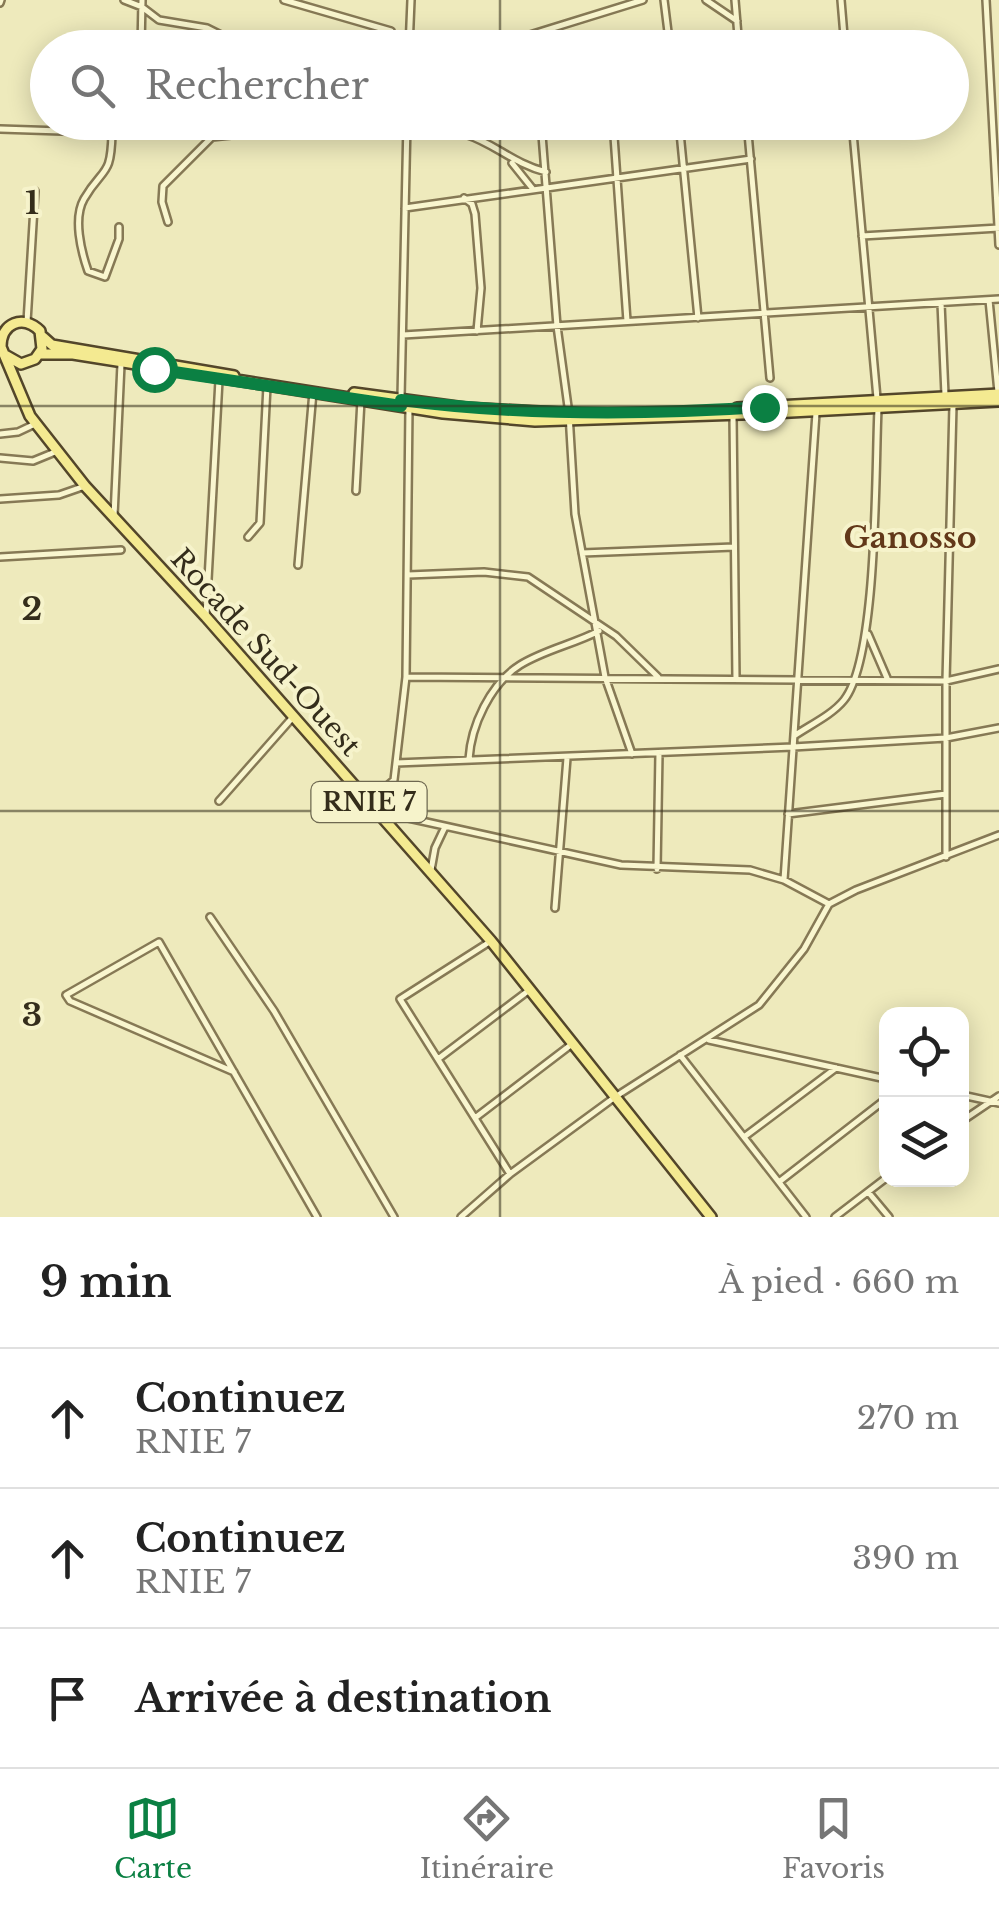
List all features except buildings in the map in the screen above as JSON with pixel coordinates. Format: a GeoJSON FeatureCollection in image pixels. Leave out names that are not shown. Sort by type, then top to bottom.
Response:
{"type":"FeatureCollection","features":[{"type":"Feature","properties":{"kind":"main road"},"geometry":{"type":"LineString","coordinates":[[28,363],[15,362],[2,349],[2,330],[16,322],[36,326],[52,345],[490,418],[732,414],[878,402]]}},
{"type":"Feature","properties":{"kind":"main road"},"geometry":{"type":"LineString","coordinates":[[40,354],[43,337]]}},
{"type":"Feature","properties":{"kind":"main road","name":"Rocade Sud-Ouest"},"geometry":{"type":"LineString","coordinates":[[2,349],[35,424],[85,486],[206,617],[490,941],[711,1217]]}},
{"type":"Feature","properties":{"kind":"main road"},"geometry":{"type":"LineString","coordinates":[[20,393],[28,363],[40,354],[57,352],[218,380],[404,404]]}},
{"type":"Feature","properties":{"kind":"main road"},"geometry":{"type":"LineString","coordinates":[[570,416],[999,396]]}},
{"type":"Feature","properties":{"kind":"street"},"geometry":{"type":"LineString","coordinates":[[124,0],[142,4],[159,20],[210,30]]}},
{"type":"Feature","properties":{"kind":"street"},"geometry":{"type":"LineString","coordinates":[[284,0],[388,30]]}},
{"type":"Feature","properties":{"kind":"street"},"geometry":{"type":"LineString","coordinates":[[409,30],[411,0]]}},
{"type":"Feature","properties":{"kind":"street"},"geometry":{"type":"LineString","coordinates":[[550,30],[643,0]]}},
{"type":"Feature","properties":{"kind":"street"},"geometry":{"type":"LineString","coordinates":[[664,0],[668,30]]}},
{"type":"Feature","properties":{"kind":"street"},"geometry":{"type":"LineString","coordinates":[[706,0],[736,21]]}},
{"type":"Feature","properties":{"kind":"street"},"geometry":{"type":"LineString","coordinates":[[735,0],[737,30]]}},
{"type":"Feature","properties":{"kind":"street"},"geometry":{"type":"LineString","coordinates":[[840,0],[843,30]]}},
{"type":"Feature","properties":{"kind":"street"},"geometry":{"type":"LineString","coordinates":[[986,0],[999,245]]}},
{"type":"Feature","properties":{"kind":"street"},"geometry":{"type":"LineString","coordinates":[[141,30],[142,4]]}},
{"type":"Feature","properties":{"kind":"street"},"geometry":{"type":"LineString","coordinates":[[0,129],[30,130]]}},
{"type":"Feature","properties":{"kind":"street"},"geometry":{"type":"LineString","coordinates":[[112,140],[110,165],[85,197],[80,210],[80,239],[90,272],[106,277],[119,227]]}},
{"type":"Feature","properties":{"kind":"street"},"geometry":{"type":"LineString","coordinates":[[168,222],[162,202],[163,186],[209,140]]}},
{"type":"Feature","properties":{"kind":"street"},"geometry":{"type":"LineString","coordinates":[[369,802],[389,787],[396,763],[406,677],[403,335],[407,140]]}},
{"type":"Feature","properties":{"kind":"street"},"geometry":{"type":"LineString","coordinates":[[477,140],[499,150],[532,188]]}},
{"type":"Feature","properties":{"kind":"street"},"geometry":{"type":"LineString","coordinates":[[543,140],[557,326],[570,416],[575,514],[596,621]]}},
{"type":"Feature","properties":{"kind":"street"},"geometry":{"type":"LineString","coordinates":[[614,140],[627,321]]}},
{"type":"Feature","properties":{"kind":"street"},"geometry":{"type":"LineString","coordinates":[[681,140],[698,318]]}},
{"type":"Feature","properties":{"kind":"street"},"geometry":{"type":"LineString","coordinates":[[749,140],[770,378]]}},
{"type":"Feature","properties":{"kind":"street"},"geometry":{"type":"LineString","coordinates":[[794,736],[841,704],[855,681],[868,631],[878,402],[854,140]]}},
{"type":"Feature","properties":{"kind":"street"},"geometry":{"type":"LineString","coordinates":[[406,208],[751,159]]}},
{"type":"Feature","properties":{"kind":"street"},"geometry":{"type":"LineString","coordinates":[[510,161],[546,172]]}},
{"type":"Feature","properties":{"kind":"street"},"geometry":{"type":"LineString","coordinates":[[27,322],[35,191]]}},
{"type":"Feature","properties":{"kind":"street"},"geometry":{"type":"LineString","coordinates":[[464,198],[472,204],[475,214],[480,288],[477,331]]}},
{"type":"Feature","properties":{"kind":"street"},"geometry":{"type":"LineString","coordinates":[[862,236],[998,228]]}},
{"type":"Feature","properties":{"kind":"street"},"geometry":{"type":"LineString","coordinates":[[403,335],[999,299]]}},
{"type":"Feature","properties":{"kind":"street"},"geometry":{"type":"LineString","coordinates":[[989,300],[999,396]]}},
{"type":"Feature","properties":{"kind":"street"},"geometry":{"type":"LineString","coordinates":[[941,303],[949,399],[946,856]]}},
{"type":"Feature","properties":{"kind":"street"},"geometry":{"type":"LineString","coordinates":[[114,518],[121,364]]}},
{"type":"Feature","properties":{"kind":"street"},"geometry":{"type":"LineString","coordinates":[[206,617],[218,380]]}},
{"type":"Feature","properties":{"kind":"street"},"geometry":{"type":"LineString","coordinates":[[248,537],[260,522],[266,386]]}},
{"type":"Feature","properties":{"kind":"street"},"geometry":{"type":"LineString","coordinates":[[298,565],[313,392]]}},
{"type":"Feature","properties":{"kind":"street"},"geometry":{"type":"LineString","coordinates":[[356,491],[361,400]]}},
{"type":"Feature","properties":{"kind":"street"},"geometry":{"type":"LineString","coordinates":[[784,880],[816,410]]}},
{"type":"Feature","properties":{"kind":"street"},"geometry":{"type":"LineString","coordinates":[[732,414],[736,678]]}},
{"type":"Feature","properties":{"kind":"street"},"geometry":{"type":"LineString","coordinates":[[0,434],[35,424]]}},
{"type":"Feature","properties":{"kind":"street"},"geometry":{"type":"LineString","coordinates":[[0,458],[33,460],[57,451]]}},
{"type":"Feature","properties":{"kind":"street"},"geometry":{"type":"LineString","coordinates":[[0,498],[43,498],[85,486]]}},
{"type":"Feature","properties":{"kind":"street"},"geometry":{"type":"LineString","coordinates":[[582,553],[734,547]]}},
{"type":"Feature","properties":{"kind":"street"},"geometry":{"type":"LineString","coordinates":[[0,557],[121,550]]}},
{"type":"Feature","properties":{"kind":"street"},"geometry":{"type":"LineString","coordinates":[[408,575],[517,574],[538,581],[596,621],[658,677]]}},
{"type":"Feature","properties":{"kind":"street"},"geometry":{"type":"LineString","coordinates":[[603,630],[606,676],[632,754]]}},
{"type":"Feature","properties":{"kind":"street"},"geometry":{"type":"LineString","coordinates":[[469,759],[473,730],[504,679],[532,659],[603,630]]}},
{"type":"Feature","properties":{"kind":"street"},"geometry":{"type":"LineString","coordinates":[[868,631],[888,680]]}},
{"type":"Feature","properties":{"kind":"street"},"geometry":{"type":"LineString","coordinates":[[406,677],[946,681],[999,669]]}},
{"type":"Feature","properties":{"kind":"street"},"geometry":{"type":"LineString","coordinates":[[218,801],[294,716]]}},
{"type":"Feature","properties":{"kind":"street"},"geometry":{"type":"LineString","coordinates":[[396,763],[793,748],[946,738],[999,728]]}},
{"type":"Feature","properties":{"kind":"street"},"geometry":{"type":"LineString","coordinates":[[657,869],[658,753]]}},
{"type":"Feature","properties":{"kind":"street"},"geometry":{"type":"LineString","coordinates":[[555,908],[567,756]]}},
{"type":"Feature","properties":{"kind":"street"},"geometry":{"type":"LineString","coordinates":[[788,814],[946,794]]}},
{"type":"Feature","properties":{"kind":"street"},"geometry":{"type":"LineString","coordinates":[[376,811],[621,865],[657,869],[737,868],[784,880],[829,904]]}},
{"type":"Feature","properties":{"kind":"street"},"geometry":{"type":"LineString","coordinates":[[431,873],[435,848],[445,828]]}},
{"type":"Feature","properties":{"kind":"street"},"geometry":{"type":"LineString","coordinates":[[461,1217],[510,1174],[615,1096],[759,1005],[804,950],[829,904],[999,835]]}},
{"type":"Feature","properties":{"kind":"street"},"geometry":{"type":"LineString","coordinates":[[210,917],[274,1011],[394,1217]]}},
{"type":"Feature","properties":{"kind":"street"},"geometry":{"type":"LineString","coordinates":[[490,941],[400,999],[510,1174]]}},
{"type":"Feature","properties":{"kind":"street"},"geometry":{"type":"LineString","coordinates":[[234,1072],[66,996],[159,942],[234,1072],[317,1217]]}},
{"type":"Feature","properties":{"kind":"street"},"geometry":{"type":"LineString","coordinates":[[438,1059],[531,989]]}},
{"type":"Feature","properties":{"kind":"street"},"geometry":{"type":"LineString","coordinates":[[706,1039],[879,1077]]}},
{"type":"Feature","properties":{"kind":"street"},"geometry":{"type":"LineString","coordinates":[[475,1118],[572,1044]]}},
{"type":"Feature","properties":{"kind":"street"},"geometry":{"type":"LineString","coordinates":[[680,1055],[806,1217]]}},
{"type":"Feature","properties":{"kind":"street"},"geometry":{"type":"LineString","coordinates":[[744,1137],[836,1068]]}},
{"type":"Feature","properties":{"kind":"street"},"geometry":{"type":"LineString","coordinates":[[969,1097],[999,1100]]}},
{"type":"Feature","properties":{"kind":"street"},"geometry":{"type":"LineString","coordinates":[[969,1116],[988,1101]]}},
{"type":"Feature","properties":{"kind":"street"},"geometry":{"type":"LineString","coordinates":[[779,1182],[879,1104]]}},
{"type":"Feature","properties":{"kind":"street"},"geometry":{"type":"LineString","coordinates":[[835,1217],[879,1183]]}},
{"type":"Feature","properties":{"kind":"street"},"geometry":{"type":"LineString","coordinates":[[868,1192],[890,1217]]}},
{"type":"Feature","properties":{"kind":"district","name":"Ganosso"},"geometry":{"type":"Point","coordinates":[910,538]}},
{"type":"Feature","properties":{"kind":"route"},"geometry":{"type":"LineString","coordinates":[[154,369],[401,406],[401,400],[569,414],[764,407]]}}]}
